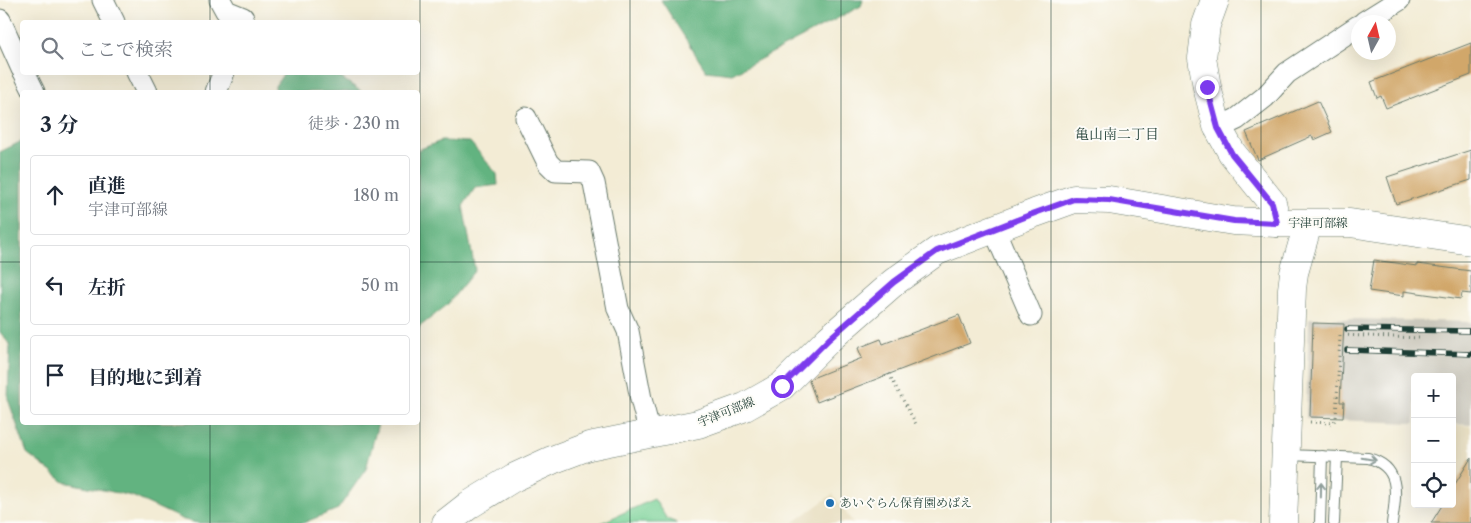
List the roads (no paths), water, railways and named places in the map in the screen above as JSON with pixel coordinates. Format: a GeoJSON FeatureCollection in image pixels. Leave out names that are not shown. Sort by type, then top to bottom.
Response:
{"type":"FeatureCollection","features":[{"type":"Feature","properties":{"kind":"main road"},"geometry":{"type":"LineString","coordinates":[[1215,0],[1206,25],[1202,58],[1207,87],[1218,128],[1232,154],[1272,203],[1277,223]]}},
{"type":"Feature","properties":{"kind":"main road","name":"宇津可部線"},"geometry":{"type":"LineString","coordinates":[[446,523],[469,505],[514,478],[552,460],[589,446],[698,424],[745,407],[782,386],[829,339],[894,282],[937,251],[1074,199],[1109,200],[1234,221],[1308,224],[1350,223],[1471,241]]}},
{"type":"Feature","properties":{"kind":"main road"},"geometry":{"type":"LineString","coordinates":[[1283,523],[1292,289],[1294,273],[1308,224]]}},
{"type":"Feature","properties":{"kind":"street"},"geometry":{"type":"LineString","coordinates":[[103,0],[113,20]]}},
{"type":"Feature","properties":{"kind":"street"},"geometry":{"type":"LineString","coordinates":[[220,0],[226,11],[244,13]]}},
{"type":"Feature","properties":{"kind":"street"},"geometry":{"type":"LineString","coordinates":[[1375,15],[1399,0]]}},
{"type":"Feature","properties":{"kind":"street"},"geometry":{"type":"LineString","coordinates":[[0,20],[20,65]]}},
{"type":"Feature","properties":{"kind":"street"},"geometry":{"type":"LineString","coordinates":[[1218,128],[1237,118],[1265,97],[1287,73],[1351,31]]}},
{"type":"Feature","properties":{"kind":"street"},"geometry":{"type":"LineString","coordinates":[[26,75],[33,90]]}},
{"type":"Feature","properties":{"kind":"street"},"geometry":{"type":"LineString","coordinates":[[138,75],[146,90]]}},
{"type":"Feature","properties":{"kind":"street"},"geometry":{"type":"LineString","coordinates":[[218,90],[223,75]]}},
{"type":"Feature","properties":{"kind":"street"},"geometry":{"type":"LineString","coordinates":[[526,118],[548,163],[556,171],[589,172],[594,183],[618,308],[628,331],[641,399],[652,434]]}},
{"type":"Feature","properties":{"kind":"street"},"geometry":{"type":"LineString","coordinates":[[994,229],[1031,316]]}},
{"type":"Feature","properties":{"kind":"lane"},"geometry":{"type":"LineString","coordinates":[[1286,455],[1368,458],[1377,460],[1394,477],[1392,523]]}},
{"type":"Feature","properties":{"kind":"lane"},"geometry":{"type":"LineString","coordinates":[[1320,523],[1322,456]]}},
{"type":"Feature","properties":{"kind":"lane"},"geometry":{"type":"LineString","coordinates":[[1334,523],[1337,457]]}},
{"type":"Feature","properties":{"kind":"railway"},"geometry":{"type":"LineString","coordinates":[[1347,329],[1471,331]]}},
{"type":"Feature","properties":{"kind":"railway"},"geometry":{"type":"LineString","coordinates":[[1347,350],[1471,354]]}},
{"type":"Feature","properties":{"kind":"place","name":"あいぐらん保育園めばえ"},"geometry":{"type":"Point","coordinates":[830,503]}},
{"type":"Feature","properties":{"kind":"district","name":"亀山南二丁目"},"geometry":{"type":"Point","coordinates":[1117,134]}}]}
